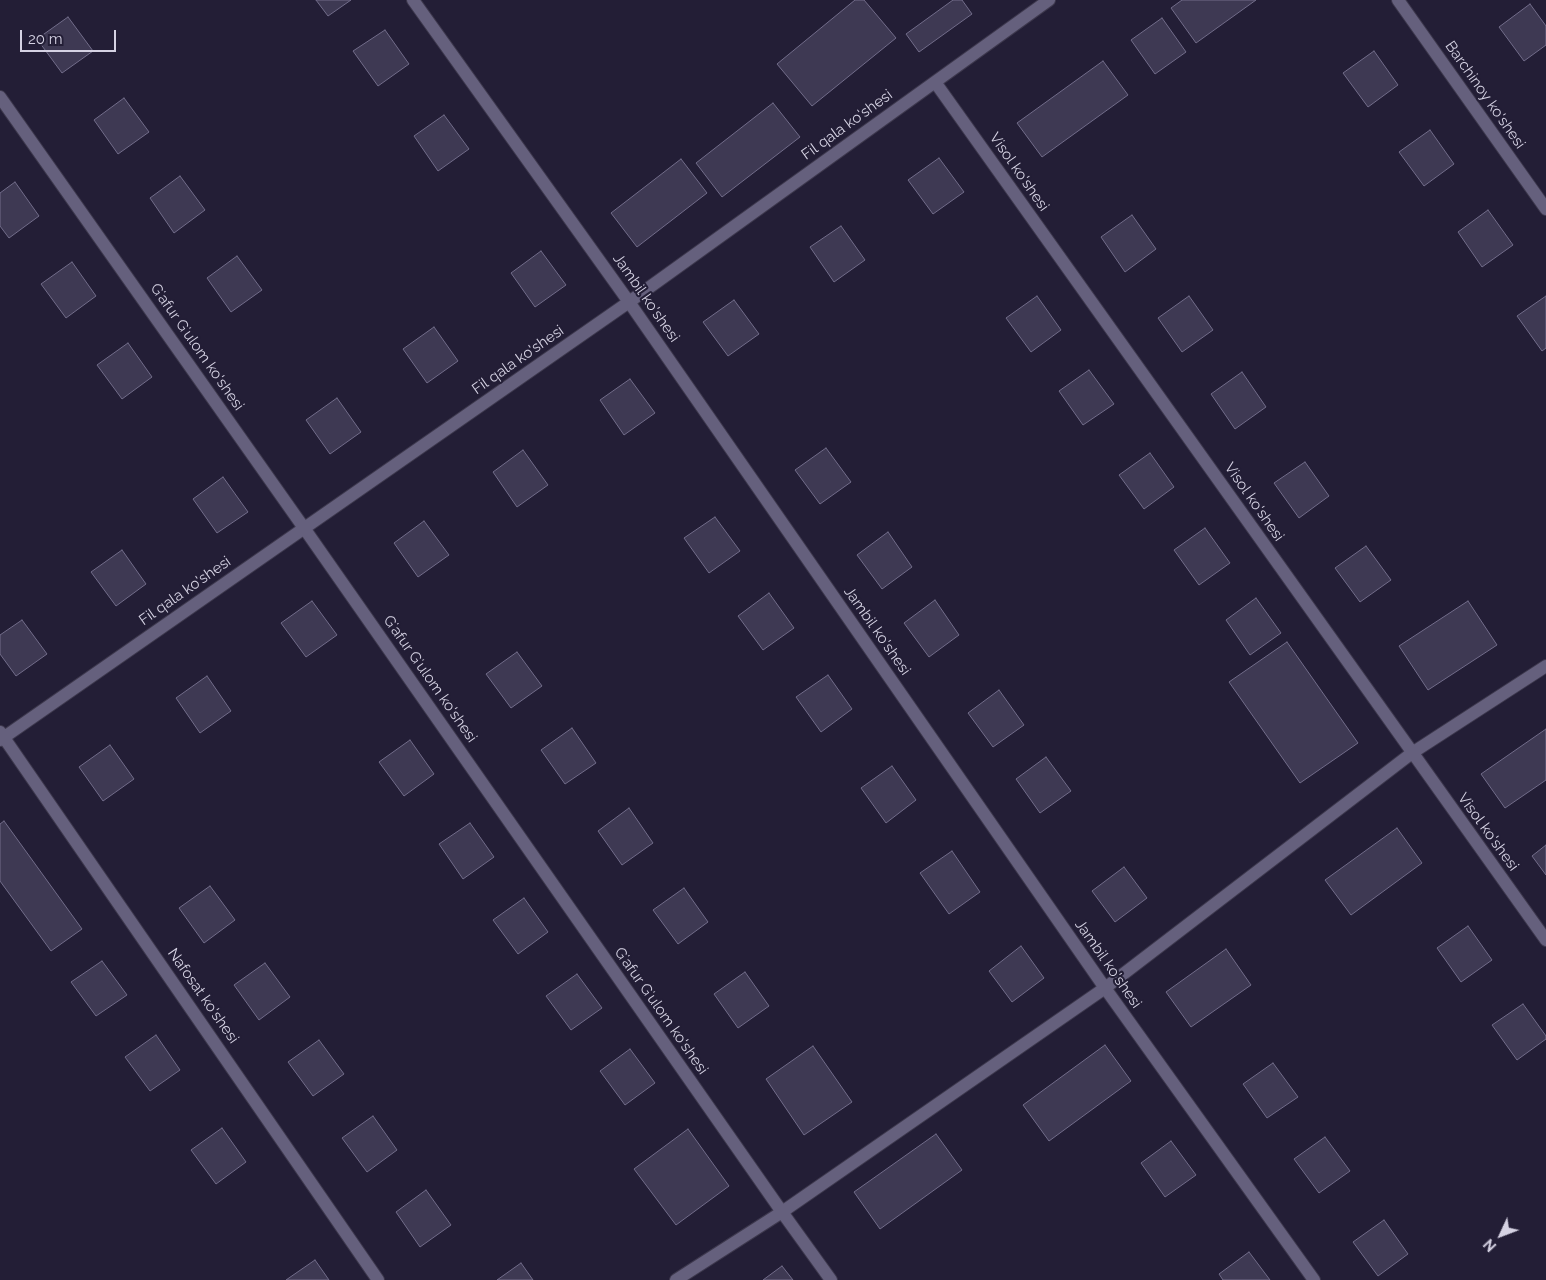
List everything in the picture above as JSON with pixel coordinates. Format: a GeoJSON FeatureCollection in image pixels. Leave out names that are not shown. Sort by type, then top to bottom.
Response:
{"type":"FeatureCollection","features":[{"type":"Feature","properties":{"kind":"street","name":"Jambil ko'shesi"},"geometry":{"type":"LineString","coordinates":[[413,0],[629,302],[1105,988],[1314,1280]]}},
{"type":"Feature","properties":{"kind":"street","name":"Fil qala ko'shesi"},"geometry":{"type":"LineString","coordinates":[[1,736],[629,302],[1050,0]]}},
{"type":"Feature","properties":{"kind":"street","name":"Barchinoy ko'shesi"},"geometry":{"type":"LineString","coordinates":[[1398,0],[1546,209]]}},
{"type":"Feature","properties":{"kind":"street","name":"Visol ko'shesi"},"geometry":{"type":"LineString","coordinates":[[935,82],[1546,940]]}},
{"type":"Feature","properties":{"kind":"street","name":"Gʻafur Gʻulom ko'shesi"},"geometry":{"type":"LineString","coordinates":[[0,97],[831,1280]]}},
{"type":"Feature","properties":{"kind":"street"},"geometry":{"type":"LineString","coordinates":[[676,1280],[782,1212],[1105,988],[1412,753],[1546,666]]}},
{"type":"Feature","properties":{"kind":"street","name":"Nafosat ko'shesi"},"geometry":{"type":"LineString","coordinates":[[1,736],[378,1280]]}},
{"type":"Feature","properties":{"kind":"building"},"geometry":{"type":"Polygon","coordinates":[[[316,0],[351,0],[328,16],[316,0]]]}},
{"type":"Feature","properties":{"kind":"building"},"geometry":{"type":"Polygon","coordinates":[[[855,0],[864,0],[896,38],[812,106],[777,64],[855,0]]]}},
{"type":"Feature","properties":{"kind":"building"},"geometry":{"type":"Polygon","coordinates":[[[953,0],[962,0],[972,14],[919,52],[906,34],[953,0]]]}},
{"type":"Feature","properties":{"kind":"building"},"geometry":{"type":"Polygon","coordinates":[[[1182,0],[1256,0],[1196,43],[1171,8],[1182,0]]]}},
{"type":"Feature","properties":{"kind":"building"},"geometry":{"type":"Polygon","coordinates":[[[1530,4],[1546,26],[1546,45],[1524,61],[1499,27],[1530,4]]]}},
{"type":"Feature","properties":{"kind":"building"},"geometry":{"type":"Polygon","coordinates":[[[68,17],[93,51],[62,73],[37,39],[68,17]]]}},
{"type":"Feature","properties":{"kind":"building"},"geometry":{"type":"Polygon","coordinates":[[[1162,18],[1186,52],[1155,74],[1131,40],[1162,18]]]}},
{"type":"Feature","properties":{"kind":"building"},"geometry":{"type":"Polygon","coordinates":[[[385,30],[409,64],[378,86],[353,51],[385,30]]]}},
{"type":"Feature","properties":{"kind":"building"},"geometry":{"type":"Polygon","coordinates":[[[1374,51],[1398,85],[1368,107],[1343,73],[1374,51]]]}},
{"type":"Feature","properties":{"kind":"building"},"geometry":{"type":"Polygon","coordinates":[[[1103,61],[1128,95],[1042,157],[1017,123],[1103,61]]]}},
{"type":"Feature","properties":{"kind":"building"},"geometry":{"type":"Polygon","coordinates":[[[124,98],[149,132],[118,154],[94,120],[124,98]]]}},
{"type":"Feature","properties":{"kind":"building"},"geometry":{"type":"Polygon","coordinates":[[[773,103],[800,137],[722,197],[696,163],[773,103]]]}},
{"type":"Feature","properties":{"kind":"building"},"geometry":{"type":"Polygon","coordinates":[[[444,115],[469,149],[438,171],[414,136],[444,115]]]}},
{"type":"Feature","properties":{"kind":"building"},"geometry":{"type":"Polygon","coordinates":[[[1430,130],[1454,164],[1424,186],[1399,152],[1430,130]]]}},
{"type":"Feature","properties":{"kind":"building"},"geometry":{"type":"Polygon","coordinates":[[[939,158],[964,192],[933,214],[908,180],[939,158]]]}},
{"type":"Feature","properties":{"kind":"building"},"geometry":{"type":"Polygon","coordinates":[[[681,159],[707,193],[637,247],[611,213],[681,159]]]}},
{"type":"Feature","properties":{"kind":"building"},"geometry":{"type":"Polygon","coordinates":[[[180,176],[205,210],[174,233],[150,198],[180,176]]]}},
{"type":"Feature","properties":{"kind":"building"},"geometry":{"type":"Polygon","coordinates":[[[15,182],[39,216],[9,238],[0,226],[0,193],[15,182]]]}},
{"type":"Feature","properties":{"kind":"building"},"geometry":{"type":"Polygon","coordinates":[[[1488,210],[1513,245],[1482,267],[1458,232],[1488,210]]]}},
{"type":"Feature","properties":{"kind":"building"},"geometry":{"type":"Polygon","coordinates":[[[1132,215],[1156,249],[1125,272],[1101,237],[1132,215]]]}},
{"type":"Feature","properties":{"kind":"building"},"geometry":{"type":"Polygon","coordinates":[[[841,226],[865,260],[834,282],[810,247],[841,226]]]}},
{"type":"Feature","properties":{"kind":"building"},"geometry":{"type":"Polygon","coordinates":[[[541,251],[566,285],[535,307],[511,273],[541,251]]]}},
{"type":"Feature","properties":{"kind":"building"},"geometry":{"type":"Polygon","coordinates":[[[237,256],[262,290],[231,312],[207,278],[237,256]]]}},
{"type":"Feature","properties":{"kind":"building"},"geometry":{"type":"Polygon","coordinates":[[[72,262],[96,296],[66,318],[41,284],[72,262]]]}},
{"type":"Feature","properties":{"kind":"building"},"geometry":{"type":"Polygon","coordinates":[[[1037,296],[1061,330],[1031,352],[1006,318],[1037,296]]]}},
{"type":"Feature","properties":{"kind":"building"},"geometry":{"type":"Polygon","coordinates":[[[1189,296],[1213,330],[1182,352],[1158,318],[1189,296]]]}},
{"type":"Feature","properties":{"kind":"building"},"geometry":{"type":"Polygon","coordinates":[[[1546,296],[1546,348],[1542,351],[1517,316],[1546,296]]]}},
{"type":"Feature","properties":{"kind":"building"},"geometry":{"type":"Polygon","coordinates":[[[734,300],[759,334],[728,356],[703,322],[734,300]]]}},
{"type":"Feature","properties":{"kind":"building"},"geometry":{"type":"Polygon","coordinates":[[[434,327],[458,361],[427,383],[403,349],[434,327]]]}},
{"type":"Feature","properties":{"kind":"building"},"geometry":{"type":"Polygon","coordinates":[[[128,343],[152,377],[122,399],[97,365],[128,343]]]}},
{"type":"Feature","properties":{"kind":"building"},"geometry":{"type":"Polygon","coordinates":[[[1089,370],[1114,404],[1083,425],[1059,391],[1089,370]]]}},
{"type":"Feature","properties":{"kind":"building"},"geometry":{"type":"Polygon","coordinates":[[[1242,372],[1266,407],[1235,429],[1211,394],[1242,372]]]}},
{"type":"Feature","properties":{"kind":"building"},"geometry":{"type":"Polygon","coordinates":[[[630,379],[655,413],[624,435],[600,400],[630,379]]]}},
{"type":"Feature","properties":{"kind":"building"},"geometry":{"type":"Polygon","coordinates":[[[337,398],[361,432],[330,454],[306,420],[337,398]]]}},
{"type":"Feature","properties":{"kind":"building"},"geometry":{"type":"Polygon","coordinates":[[[826,448],[851,482],[820,504],[795,470],[826,448]]]}},
{"type":"Feature","properties":{"kind":"building"},"geometry":{"type":"Polygon","coordinates":[[[523,450],[548,485],[517,507],[493,472],[523,450]]]}},
{"type":"Feature","properties":{"kind":"building"},"geometry":{"type":"Polygon","coordinates":[[[1150,453],[1174,487],[1144,509],[1119,475],[1150,453]]]}},
{"type":"Feature","properties":{"kind":"building"},"geometry":{"type":"Polygon","coordinates":[[[1305,462],[1329,496],[1299,518],[1274,483],[1305,462]]]}},
{"type":"Feature","properties":{"kind":"building"},"geometry":{"type":"Polygon","coordinates":[[[223,477],[248,512],[217,533],[193,499],[223,477]]]}},
{"type":"Feature","properties":{"kind":"building"},"geometry":{"type":"Polygon","coordinates":[[[715,517],[740,551],[709,573],[684,538],[715,517]]]}},
{"type":"Feature","properties":{"kind":"building"},"geometry":{"type":"Polygon","coordinates":[[[424,521],[449,555],[418,577],[394,543],[424,521]]]}},
{"type":"Feature","properties":{"kind":"building"},"geometry":{"type":"Polygon","coordinates":[[[1205,528],[1230,563],[1199,585],[1174,550],[1205,528]]]}},
{"type":"Feature","properties":{"kind":"building"},"geometry":{"type":"Polygon","coordinates":[[[888,532],[912,567],[882,589],[857,555],[888,532]]]}},
{"type":"Feature","properties":{"kind":"building"},"geometry":{"type":"Polygon","coordinates":[[[1366,546],[1391,580],[1360,602],[1335,568],[1366,546]]]}},
{"type":"Feature","properties":{"kind":"building"},"geometry":{"type":"Polygon","coordinates":[[[122,550],[146,584],[116,606],[91,572],[122,550]]]}},
{"type":"Feature","properties":{"kind":"building"},"geometry":{"type":"Polygon","coordinates":[[[769,593],[794,628],[763,650],[738,616],[769,593]]]}},
{"type":"Feature","properties":{"kind":"building"},"geometry":{"type":"Polygon","coordinates":[[[1256,598],[1281,633],[1250,655],[1226,620],[1256,598]]]}},
{"type":"Feature","properties":{"kind":"building"},"geometry":{"type":"Polygon","coordinates":[[[935,600],[959,635],[929,657],[904,623],[935,600]]]}},
{"type":"Feature","properties":{"kind":"building"},"geometry":{"type":"Polygon","coordinates":[[[312,601],[337,635],[306,657],[281,623],[312,601]]]}},
{"type":"Feature","properties":{"kind":"building"},"geometry":{"type":"Polygon","coordinates":[[[1468,601],[1497,645],[1428,690],[1399,646],[1468,601]]]}},
{"type":"Feature","properties":{"kind":"building"},"geometry":{"type":"Polygon","coordinates":[[[22,620],[47,654],[16,676],[0,654],[0,635],[22,620]]]}},
{"type":"Feature","properties":{"kind":"building"},"geometry":{"type":"Polygon","coordinates":[[[1287,642],[1358,743],[1300,783],[1229,682],[1287,642]]]}},
{"type":"Feature","properties":{"kind":"building"},"geometry":{"type":"Polygon","coordinates":[[[517,652],[542,686],[511,708],[486,674],[517,652]]]}},
{"type":"Feature","properties":{"kind":"building"},"geometry":{"type":"Polygon","coordinates":[[[828,675],[852,709],[821,732],[796,697],[828,675]]]}},
{"type":"Feature","properties":{"kind":"building"},"geometry":{"type":"Polygon","coordinates":[[[207,676],[231,711],[200,733],[176,698],[207,676]]]}},
{"type":"Feature","properties":{"kind":"building"},"geometry":{"type":"Polygon","coordinates":[[[999,690],[1024,725],[993,747],[968,713],[999,690]]]}},
{"type":"Feature","properties":{"kind":"building"},"geometry":{"type":"Polygon","coordinates":[[[572,728],[596,763],[565,784],[541,750],[572,728]]]}},
{"type":"Feature","properties":{"kind":"building"},"geometry":{"type":"Polygon","coordinates":[[[1546,729],[1546,780],[1505,808],[1481,774],[1546,729]]]}},
{"type":"Feature","properties":{"kind":"building"},"geometry":{"type":"Polygon","coordinates":[[[410,740],[434,774],[404,796],[379,762],[410,740]]]}},
{"type":"Feature","properties":{"kind":"building"},"geometry":{"type":"Polygon","coordinates":[[[110,745],[134,779],[103,801],[79,767],[110,745]]]}},
{"type":"Feature","properties":{"kind":"building"},"geometry":{"type":"Polygon","coordinates":[[[1046,757],[1071,791],[1040,813],[1016,779],[1046,757]]]}},
{"type":"Feature","properties":{"kind":"building"},"geometry":{"type":"Polygon","coordinates":[[[892,766],[916,800],[886,823],[861,788],[892,766]]]}},
{"type":"Feature","properties":{"kind":"building"},"geometry":{"type":"Polygon","coordinates":[[[629,808],[653,843],[622,865],[598,831],[629,808]]]}},
{"type":"Feature","properties":{"kind":"building"},"geometry":{"type":"Polygon","coordinates":[[[4,821],[82,929],[51,951],[0,881],[0,824],[4,821]]]}},
{"type":"Feature","properties":{"kind":"building"},"geometry":{"type":"Polygon","coordinates":[[[470,823],[494,857],[463,879],[439,844],[470,823]]]}},
{"type":"Feature","properties":{"kind":"building"},"geometry":{"type":"Polygon","coordinates":[[[1397,828],[1422,863],[1351,915],[1325,880],[1397,828]]]}},
{"type":"Feature","properties":{"kind":"building"},"geometry":{"type":"Polygon","coordinates":[[[1546,845],[1546,875],[1532,856],[1546,845]]]}},
{"type":"Feature","properties":{"kind":"building"},"geometry":{"type":"Polygon","coordinates":[[[952,851],[980,892],[949,914],[920,873],[952,851]]]}},
{"type":"Feature","properties":{"kind":"building"},"geometry":{"type":"Polygon","coordinates":[[[1124,867],[1147,898],[1115,922],[1092,891],[1124,867]]]}},
{"type":"Feature","properties":{"kind":"building"},"geometry":{"type":"Polygon","coordinates":[[[210,886],[235,920],[204,943],[179,908],[210,886]]]}},
{"type":"Feature","properties":{"kind":"building"},"geometry":{"type":"Polygon","coordinates":[[[684,888],[708,922],[678,944],[653,910],[684,888]]]}},
{"type":"Feature","properties":{"kind":"building"},"geometry":{"type":"Polygon","coordinates":[[[524,898],[548,932],[518,954],[493,920],[524,898]]]}},
{"type":"Feature","properties":{"kind":"building"},"geometry":{"type":"Polygon","coordinates":[[[1468,926],[1492,960],[1461,982],[1437,948],[1468,926]]]}},
{"type":"Feature","properties":{"kind":"building"},"geometry":{"type":"Polygon","coordinates":[[[1021,946],[1044,978],[1012,1002],[989,971],[1021,946]]]}},
{"type":"Feature","properties":{"kind":"building"},"geometry":{"type":"Polygon","coordinates":[[[1226,949],[1251,985],[1191,1027],[1166,992],[1226,949]]]}},
{"type":"Feature","properties":{"kind":"building"},"geometry":{"type":"Polygon","coordinates":[[[102,961],[127,995],[96,1016],[71,982],[102,961]]]}},
{"type":"Feature","properties":{"kind":"building"},"geometry":{"type":"Polygon","coordinates":[[[265,963],[290,997],[259,1020],[234,985],[265,963]]]}},
{"type":"Feature","properties":{"kind":"building"},"geometry":{"type":"Polygon","coordinates":[[[745,972],[769,1006],[738,1028],[714,994],[745,972]]]}},
{"type":"Feature","properties":{"kind":"building"},"geometry":{"type":"Polygon","coordinates":[[[577,974],[602,1008],[571,1030],[546,996],[577,974]]]}},
{"type":"Feature","properties":{"kind":"building"},"geometry":{"type":"Polygon","coordinates":[[[1523,1004],[1546,1036],[1546,1039],[1517,1060],[1492,1025],[1523,1004]]]}},
{"type":"Feature","properties":{"kind":"building"},"geometry":{"type":"Polygon","coordinates":[[[156,1035],[180,1070],[150,1091],[125,1057],[156,1035]]]}},
{"type":"Feature","properties":{"kind":"building"},"geometry":{"type":"Polygon","coordinates":[[[319,1040],[344,1074],[313,1096],[288,1062],[319,1040]]]}},
{"type":"Feature","properties":{"kind":"building"},"geometry":{"type":"Polygon","coordinates":[[[1105,1045],[1131,1081],[1049,1141],[1023,1105],[1105,1045]]]}},
{"type":"Feature","properties":{"kind":"building"},"geometry":{"type":"Polygon","coordinates":[[[813,1046],[852,1102],[804,1135],[766,1079],[813,1046]]]}},
{"type":"Feature","properties":{"kind":"building"},"geometry":{"type":"Polygon","coordinates":[[[630,1049],[655,1083],[625,1105],[600,1071],[630,1049]]]}},
{"type":"Feature","properties":{"kind":"building"},"geometry":{"type":"Polygon","coordinates":[[[1273,1063],[1298,1097],[1267,1118],[1243,1084],[1273,1063]]]}},
{"type":"Feature","properties":{"kind":"building"},"geometry":{"type":"Polygon","coordinates":[[[373,1116],[397,1150],[367,1172],[342,1138],[373,1116]]]}},
{"type":"Feature","properties":{"kind":"building"},"geometry":{"type":"Polygon","coordinates":[[[222,1128],[246,1162],[216,1184],[191,1150],[222,1128]]]}},
{"type":"Feature","properties":{"kind":"building"},"geometry":{"type":"Polygon","coordinates":[[[688,1129],[729,1186],[676,1225],[634,1169],[688,1129]]]}},
{"type":"Feature","properties":{"kind":"building"},"geometry":{"type":"Polygon","coordinates":[[[936,1134],[962,1170],[880,1229],[854,1192],[936,1134]]]}},
{"type":"Feature","properties":{"kind":"building"},"geometry":{"type":"Polygon","coordinates":[[[1325,1137],[1350,1171],[1319,1193],[1294,1159],[1325,1137]]]}},
{"type":"Feature","properties":{"kind":"building"},"geometry":{"type":"Polygon","coordinates":[[[1171,1141],[1196,1175],[1165,1197],[1141,1163],[1171,1141]]]}},
{"type":"Feature","properties":{"kind":"building"},"geometry":{"type":"Polygon","coordinates":[[[426,1190],[451,1225],[420,1247],[396,1212],[426,1190]]]}},
{"type":"Feature","properties":{"kind":"building"},"geometry":{"type":"Polygon","coordinates":[[[1384,1220],[1408,1254],[1378,1276],[1353,1242],[1384,1220]]]}},
{"type":"Feature","properties":{"kind":"building"},"geometry":{"type":"Polygon","coordinates":[[[1249,1252],[1270,1280],[1223,1280],[1219,1274],[1249,1252]]]}},
{"type":"Feature","properties":{"kind":"building"},"geometry":{"type":"Polygon","coordinates":[[[315,1260],[329,1280],[286,1280],[315,1260]]]}},
{"type":"Feature","properties":{"kind":"building"},"geometry":{"type":"Polygon","coordinates":[[[521,1263],[533,1280],[497,1280],[521,1263]]]}},
{"type":"Feature","properties":{"kind":"building"},"geometry":{"type":"Polygon","coordinates":[[[782,1266],[793,1280],[763,1280],[782,1266]]]}}]}
